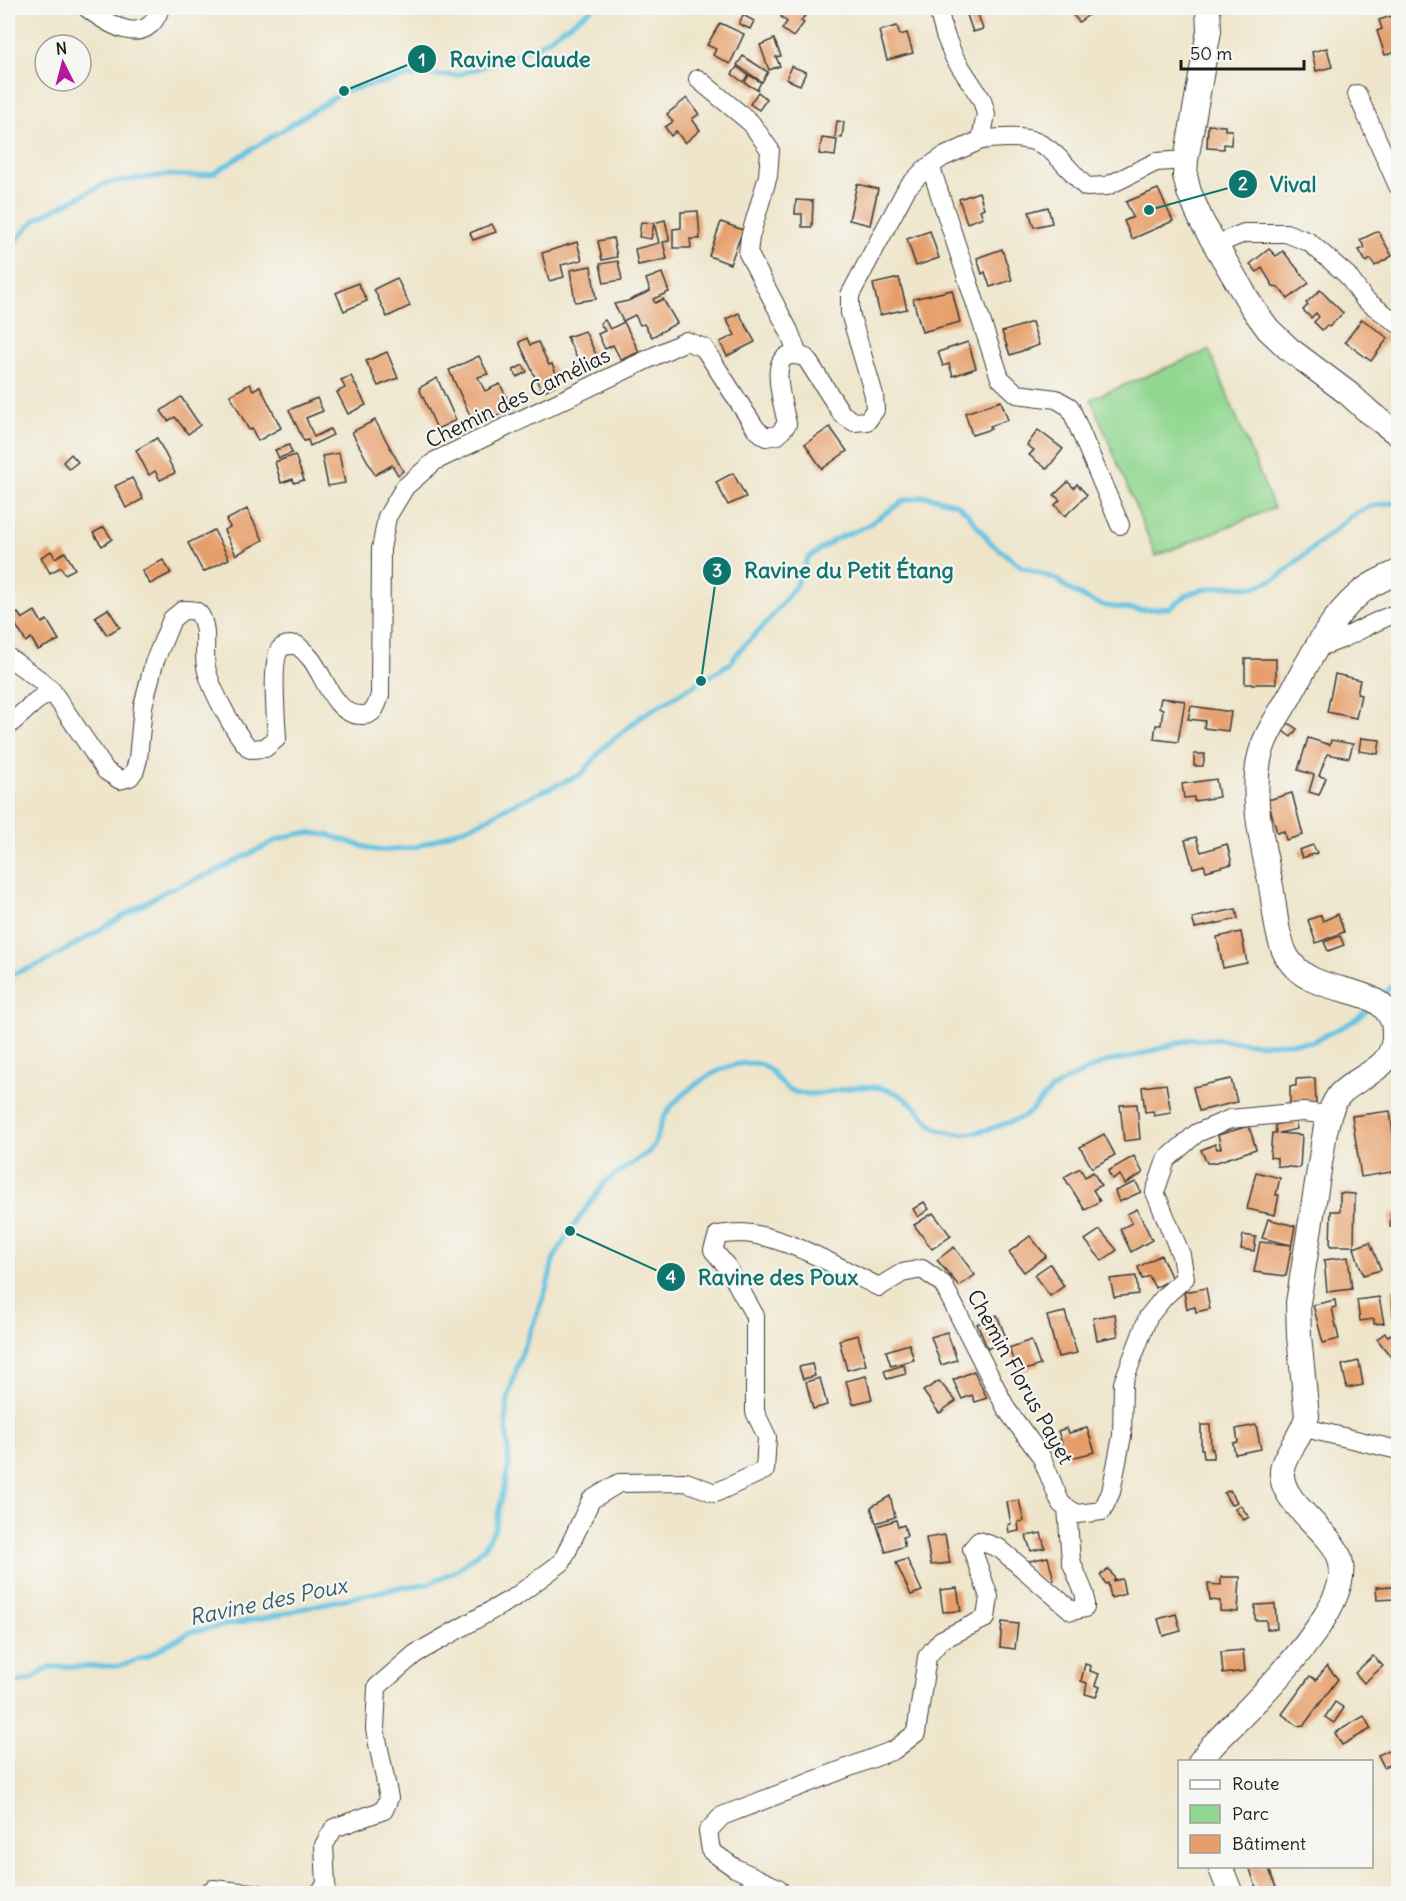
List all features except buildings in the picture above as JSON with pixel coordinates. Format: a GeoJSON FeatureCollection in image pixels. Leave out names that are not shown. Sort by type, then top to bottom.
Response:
{"type":"FeatureCollection","features":[{"type":"Feature","properties":{"kind":"main road"},"geometry":{"type":"LineString","coordinates":[[1208,8],[1209,31],[1186,160],[1185,176],[1189,192],[1215,245],[1268,329],[1289,349],[1398,434]]}},
{"type":"Feature","properties":{"kind":"main road"},"geometry":{"type":"LineString","coordinates":[[1201,1760],[1304,1649],[1331,1606],[1338,1591],[1341,1575],[1341,1560],[1332,1545],[1292,1500],[1284,1484],[1283,1466],[1305,1428],[1307,1404],[1299,1336],[1299,1303],[1329,1115],[1340,1095],[1384,1062],[1392,1052],[1394,1035],[1392,1020],[1375,1001],[1314,981],[1299,972],[1287,956],[1280,936],[1259,823],[1257,782],[1259,760],[1265,739],[1317,647],[1344,609],[1360,593],[1398,572]]}},
{"type":"Feature","properties":{"kind":"main road"},"geometry":{"type":"LineString","coordinates":[[1221,1868],[1231,1893]]}},
{"type":"Feature","properties":{"kind":"street"},"geometry":{"type":"LineString","coordinates":[[87,8],[105,22],[132,32],[146,28],[157,18],[160,8]]}},
{"type":"Feature","properties":{"kind":"street"},"geometry":{"type":"LineString","coordinates":[[942,8],[939,12],[954,57],[982,100],[986,114],[981,140]]}},
{"type":"Feature","properties":{"kind":"street"},"geometry":{"type":"LineString","coordinates":[[698,79],[751,123],[770,150],[768,176],[750,237],[748,253],[789,331],[798,355],[806,358],[842,414],[854,422],[867,421],[875,410],[874,395],[850,313],[850,295],[907,188],[929,167],[943,157],[981,140],[1008,137],[1034,140],[1048,146],[1086,188],[1107,186],[1156,162],[1186,160]]}},
{"type":"Feature","properties":{"kind":"street"},"geometry":{"type":"LineString","coordinates":[[1358,94],[1398,186]]}},
{"type":"Feature","properties":{"kind":"street"},"geometry":{"type":"LineString","coordinates":[[929,167],[1000,378],[1017,394],[1056,399],[1070,407],[1120,525]]}},
{"type":"Feature","properties":{"kind":"street"},"geometry":{"type":"LineString","coordinates":[[1215,245],[1244,233],[1286,233],[1309,242],[1347,275],[1364,299],[1398,324]]}},
{"type":"Feature","properties":{"kind":"street","name":"Chemin des Camélias"},"geometry":{"type":"LineString","coordinates":[[52,692],[106,771],[120,780],[130,777],[138,759],[143,706],[154,663],[172,619],[183,610],[194,610],[199,613],[205,629],[206,668],[240,740],[250,749],[265,748],[277,738],[275,662],[279,650],[287,645],[297,645],[311,658],[341,707],[354,716],[368,715],[375,708],[380,695],[381,549],[387,517],[405,486],[435,461],[686,341],[704,348],[756,429],[766,437],[778,435],[787,424],[777,370],[783,360],[790,355],[798,355]]}},
{"type":"Feature","properties":{"kind":"street"},"geometry":{"type":"LineString","coordinates":[[1317,647],[1346,639],[1380,619],[1398,613]]}},
{"type":"Feature","properties":{"kind":"street"},"geometry":{"type":"LineString","coordinates":[[8,657],[40,680],[52,692],[36,701],[8,726]]}},
{"type":"Feature","properties":{"kind":"street"},"geometry":{"type":"LineString","coordinates":[[1067,1508],[1077,1514],[1102,1511],[1111,1492],[1122,1436],[1123,1383],[1148,1317],[1165,1296],[1185,1278],[1182,1255],[1155,1192],[1166,1160],[1197,1133],[1230,1119],[1303,1112],[1329,1115]]}},
{"type":"Feature","properties":{"kind":"street","name":"Chemin Florus Payet"},"geometry":{"type":"LineString","coordinates":[[318,1893],[326,1885],[324,1845],[334,1828],[384,1810],[389,1798],[375,1729],[377,1687],[415,1654],[515,1597],[562,1562],[591,1500],[619,1483],[687,1482],[715,1494],[765,1470],[767,1437],[755,1412],[754,1316],[728,1268],[713,1250],[718,1235],[741,1233],[769,1238],[812,1254],[879,1287],[902,1274],[922,1269],[943,1284],[1007,1410],[1041,1456],[1061,1504],[1067,1508]]}},
{"type":"Feature","properties":{"kind":"street"},"geometry":{"type":"LineString","coordinates":[[1305,1428],[1398,1450]]}},
{"type":"Feature","properties":{"kind":"street"},"geometry":{"type":"LineString","coordinates":[[781,1893],[778,1888],[735,1868],[711,1851],[708,1831],[722,1816],[894,1750],[916,1733],[927,1657],[941,1640],[986,1618],[989,1597],[972,1549],[979,1541],[999,1548],[1072,1611],[1085,1608],[1085,1595],[1071,1561],[1067,1508]]}},
{"type":"Feature","properties":{"kind":"street"},"geometry":{"type":"LineString","coordinates":[[206,1893],[213,1889],[260,1893]]}},
{"type":"Feature","properties":{"kind":"green space"},"geometry":{"type":"Polygon","coordinates":[[[1209,350],[1274,508],[1156,556],[1091,399],[1209,350]]]}},
{"type":"Feature","properties":{"kind":"waterway"},"geometry":{"type":"LineString","coordinates":[[8,248],[36,219],[106,183],[167,175],[199,176],[214,173],[344,91],[411,76],[458,75],[538,46],[593,8]]}},
{"type":"Feature","properties":{"kind":"waterway"},"geometry":{"type":"LineString","coordinates":[[8,976],[43,963],[166,891],[212,873],[279,839],[308,833],[328,835],[375,850],[416,847],[483,821],[509,806],[582,774],[604,747],[642,716],[731,663],[796,585],[808,558],[835,539],[865,527],[905,500],[926,496],[957,504],[991,543],[1022,567],[1056,579],[1070,590],[1091,601],[1106,606],[1140,610],[1170,608],[1187,595],[1201,590],[1227,586],[1255,587],[1277,578],[1350,517],[1370,506],[1398,502]]}},
{"type":"Feature","properties":{"kind":"waterway","name":"Ravine des Poux"},"geometry":{"type":"LineString","coordinates":[[1382,997],[1398,978]]}},
{"type":"Feature","properties":{"kind":"waterway","name":"Ravine des Poux"},"geometry":{"type":"LineString","coordinates":[[8,1685],[32,1679],[49,1667],[120,1666],[146,1657],[190,1632],[402,1587],[428,1584],[457,1570],[484,1548],[495,1528],[509,1464],[506,1416],[508,1398],[518,1364],[546,1290],[554,1258],[605,1182],[650,1151],[664,1117],[671,1107],[692,1087],[719,1071],[746,1063],[759,1064],[769,1070],[787,1088],[799,1093],[809,1094],[859,1087],[886,1089],[908,1101],[934,1127],[945,1132],[967,1134],[991,1129],[1023,1117],[1050,1091],[1065,1081],[1105,1062],[1128,1058],[1191,1039],[1259,1044],[1312,1042],[1354,1021],[1371,1007]]}},
{"type":"Feature","properties":{"kind":"place","name":"Ravine Claude"},"geometry":{"type":"Point","coordinates":[344,91]}},
{"type":"Feature","properties":{"kind":"place","name":"Vival"},"geometry":{"type":"Point","coordinates":[1149,210]}},
{"type":"Feature","properties":{"kind":"place","name":"Ravine du Petit Étang"},"geometry":{"type":"Point","coordinates":[701,681]}},
{"type":"Feature","properties":{"kind":"place","name":"Ravine des Poux"},"geometry":{"type":"Point","coordinates":[570,1231]}}]}
